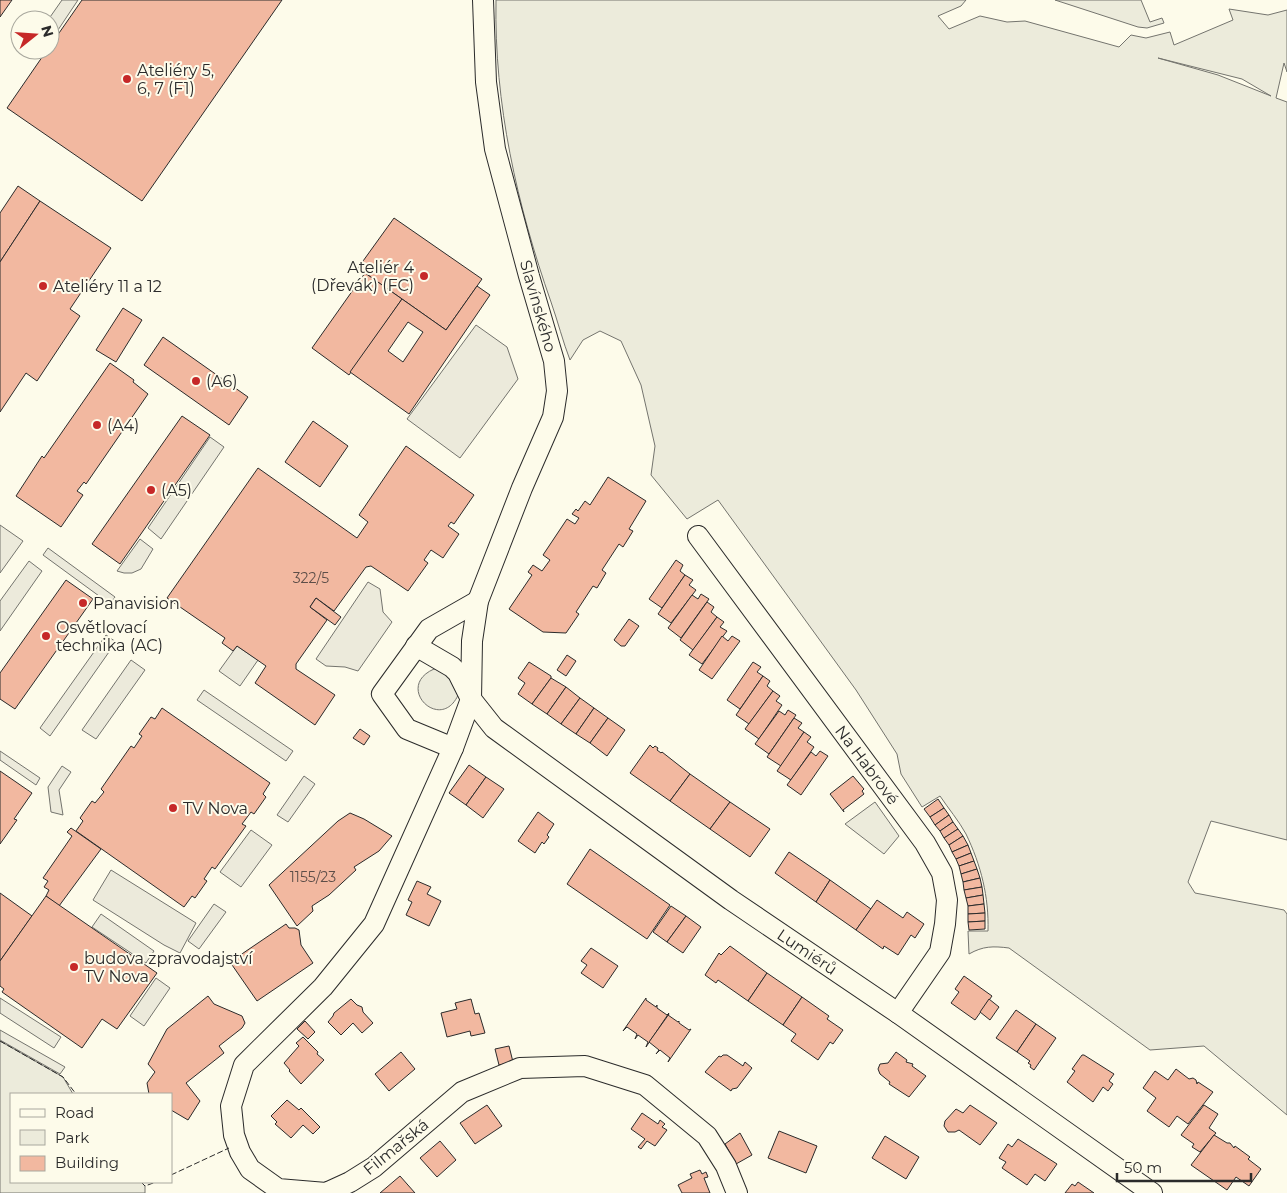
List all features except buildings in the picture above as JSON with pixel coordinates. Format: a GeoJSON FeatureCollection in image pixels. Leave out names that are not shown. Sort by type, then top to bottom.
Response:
{"type":"FeatureCollection","features":[{"type":"Feature","properties":{"kind":"street","name":"Slavínského"},"geometry":{"type":"LineString","coordinates":[[471,699],[472,641],[478,601],[522,488],[553,417],[557,391],[554,361],[495,149],[486,82],[482,0]]}},
{"type":"Feature","properties":{"kind":"street","name":"Na Habrové"},"geometry":{"type":"LineString","coordinates":[[698,536],[925,843],[942,873],[947,900],[946,924],[940,952],[898,1013]]}},
{"type":"Feature","properties":{"kind":"street"},"geometry":{"type":"LineString","coordinates":[[453,748],[407,728],[382,694],[430,629],[478,601]]}},
{"type":"Feature","properties":{"kind":"street","name":"Lumiérů"},"geometry":{"type":"LineString","coordinates":[[416,646],[458,672],[471,699],[494,728],[731,900],[898,1013],[1152,1193]]}},
{"type":"Feature","properties":{"kind":"street","name":"Filmařská"},"geometry":{"type":"LineString","coordinates":[[471,699],[453,748],[374,924],[323,987],[244,1065],[231,1106],[234,1136],[240,1152],[250,1169],[278,1189],[326,1192],[350,1182],[374,1167],[462,1092],[520,1068],[584,1066],[645,1085],[707,1136],[726,1166],[737,1193]]}},
{"type":"Feature","properties":{"kind":"green space"},"geometry":{"type":"Polygon","coordinates":[[[496,0],[966,0],[961,6],[938,16],[949,29],[980,16],[1007,22],[1025,21],[1119,47],[1131,35],[1146,38],[1170,32],[1174,45],[1233,20],[1229,9],[1268,15],[1287,10],[1287,72],[1284,63],[1276,98],[1287,102],[1287,840],[1211,821],[1188,882],[1195,893],[1284,910],[1287,914],[1287,1115],[1204,1046],[1150,1050],[1009,948],[988,947],[969,954],[968,931],[988,931],[988,918],[980,869],[960,824],[940,796],[922,807],[901,774],[897,754],[856,690],[718,500],[687,519],[651,475],[655,446],[641,385],[621,341],[600,331],[583,340],[570,360],[539,265],[518,191],[504,116],[496,39],[496,0]],[[1158,58],[1218,75],[1271,96],[1242,79],[1158,58]]]}},
{"type":"Feature","properties":{"kind":"green space"},"geometry":{"type":"Polygon","coordinates":[[[1055,0],[1141,0],[1150,22],[1162,18],[1164,23],[1147,28],[1138,27],[1055,0]]]}},
{"type":"Feature","properties":{"kind":"green space"},"geometry":{"type":"Polygon","coordinates":[[[434,669],[442,669],[449,672],[459,693],[451,705],[442,709],[433,709],[425,704],[419,696],[418,686],[423,677],[434,669]]]}},
{"type":"Feature","properties":{"kind":"green space"},"geometry":{"type":"Polygon","coordinates":[[[875,802],[899,836],[884,854],[845,824],[875,802]]]}},
{"type":"Feature","properties":{"kind":"green space"},"geometry":{"type":"Polygon","coordinates":[[[0,1041],[63,1077],[72,1093],[10,1093],[10,1183],[142,1183],[145,1186],[145,1193],[0,1193],[0,1041]]]}},
{"type":"Feature","properties":{"kind":"shaded area"},"geometry":{"type":"Polygon","coordinates":[[[62,0],[78,0],[60,27],[60,10],[55,10],[62,0]]]}},
{"type":"Feature","properties":{"kind":"shaded area"},"geometry":{"type":"Polygon","coordinates":[[[476,325],[507,347],[518,379],[460,458],[407,419],[476,325]]]}},
{"type":"Feature","properties":{"kind":"shaded area"},"geometry":{"type":"Polygon","coordinates":[[[210,437],[224,447],[161,539],[148,528],[210,437]]]}},
{"type":"Feature","properties":{"kind":"shaded area"},"geometry":{"type":"Polygon","coordinates":[[[0,525],[23,541],[0,573],[0,525]]]}},
{"type":"Feature","properties":{"kind":"shaded area"},"geometry":{"type":"Polygon","coordinates":[[[140,539],[153,549],[141,569],[132,573],[117,571],[140,539]]]}},
{"type":"Feature","properties":{"kind":"shaded area"},"geometry":{"type":"Polygon","coordinates":[[[48,548],[115,597],[110,604],[43,555],[48,548]]]}},
{"type":"Feature","properties":{"kind":"shaded area"},"geometry":{"type":"Polygon","coordinates":[[[29,561],[42,571],[0,631],[0,601],[29,561]]]}},
{"type":"Feature","properties":{"kind":"shaded area"},"geometry":{"type":"Polygon","coordinates":[[[368,582],[380,589],[383,612],[392,622],[358,671],[345,667],[326,666],[316,659],[368,582]]]}},
{"type":"Feature","properties":{"kind":"shaded area"},"geometry":{"type":"Polygon","coordinates":[[[106,635],[116,642],[50,736],[40,728],[106,635]]]}},
{"type":"Feature","properties":{"kind":"shaded area"},"geometry":{"type":"Polygon","coordinates":[[[237,646],[258,660],[240,686],[219,671],[237,646]]]}},
{"type":"Feature","properties":{"kind":"shaded area"},"geometry":{"type":"Polygon","coordinates":[[[131,660],[145,670],[96,739],[82,730],[131,660]]]}},
{"type":"Feature","properties":{"kind":"shaded area"},"geometry":{"type":"Polygon","coordinates":[[[204,690],[293,751],[286,761],[197,700],[204,690]]]}},
{"type":"Feature","properties":{"kind":"shaded area"},"geometry":{"type":"Polygon","coordinates":[[[0,751],[40,778],[36,785],[0,760],[0,751]]]}},
{"type":"Feature","properties":{"kind":"shaded area"},"geometry":{"type":"Polygon","coordinates":[[[62,766],[71,772],[59,790],[63,815],[51,812],[48,787],[62,766]]]}},
{"type":"Feature","properties":{"kind":"shaded area"},"geometry":{"type":"Polygon","coordinates":[[[304,776],[315,784],[288,822],[277,815],[304,776]]]}},
{"type":"Feature","properties":{"kind":"shaded area"},"geometry":{"type":"Polygon","coordinates":[[[251,830],[272,845],[241,887],[220,872],[251,830]]]}},
{"type":"Feature","properties":{"kind":"shaded area"},"geometry":{"type":"Polygon","coordinates":[[[111,870],[196,923],[180,953],[93,900],[111,870]]]}},
{"type":"Feature","properties":{"kind":"shaded area"},"geometry":{"type":"Polygon","coordinates":[[[214,904],[226,912],[199,949],[188,941],[214,904]]]}},
{"type":"Feature","properties":{"kind":"shaded area"},"geometry":{"type":"Polygon","coordinates":[[[101,914],[154,951],[146,963],[92,927],[101,914]]]}},
{"type":"Feature","properties":{"kind":"shaded area"},"geometry":{"type":"Polygon","coordinates":[[[156,978],[170,988],[144,1026],[130,1016],[156,978]]]}},
{"type":"Feature","properties":{"kind":"shaded area"},"geometry":{"type":"Polygon","coordinates":[[[0,998],[61,1037],[54,1048],[0,1013],[0,998]]]}},
{"type":"Feature","properties":{"kind":"shaded area"},"geometry":{"type":"Polygon","coordinates":[[[0,1030],[65,1067],[60,1074],[0,1040],[0,1030]]]}},
{"type":"Feature","properties":{"kind":"fence"},"geometry":{"type":"LineString","coordinates":[[0,1041],[63,1077],[75,1093]]}},
{"type":"Feature","properties":{"kind":"fence"},"geometry":{"type":"LineString","coordinates":[[172,1175],[229,1148]]}},
{"type":"Feature","properties":{"kind":"fence"},"geometry":{"type":"LineString","coordinates":[[142,1183],[145,1186],[153,1183]]}},
{"type":"Feature","properties":{"kind":"place","name":"Ateliéry 5, 6, 7 (F1)"},"geometry":{"type":"Point","coordinates":[127,79]}},
{"type":"Feature","properties":{"kind":"place","name":"Ateliér 4 (Dřevák) (FC)"},"geometry":{"type":"Point","coordinates":[424,276]}},
{"type":"Feature","properties":{"kind":"place","name":"Ateliéry 11 a 12"},"geometry":{"type":"Point","coordinates":[43,286]}},
{"type":"Feature","properties":{"kind":"place","name":"(A6)"},"geometry":{"type":"Point","coordinates":[196,381]}},
{"type":"Feature","properties":{"kind":"place","name":"(A4)"},"geometry":{"type":"Point","coordinates":[97,425]}},
{"type":"Feature","properties":{"kind":"place","name":"(A5)"},"geometry":{"type":"Point","coordinates":[151,490]}},
{"type":"Feature","properties":{"kind":"place","name":"Panavision"},"geometry":{"type":"Point","coordinates":[83,603]}},
{"type":"Feature","properties":{"kind":"place","name":"Osvětlovací technika (AC)"},"geometry":{"type":"Point","coordinates":[46,636]}},
{"type":"Feature","properties":{"kind":"place","name":"TV Nova"},"geometry":{"type":"Point","coordinates":[173,808]}},
{"type":"Feature","properties":{"kind":"place","name":"budova zpravodajství TV Nova"},"geometry":{"type":"Point","coordinates":[74,967]}}]}
